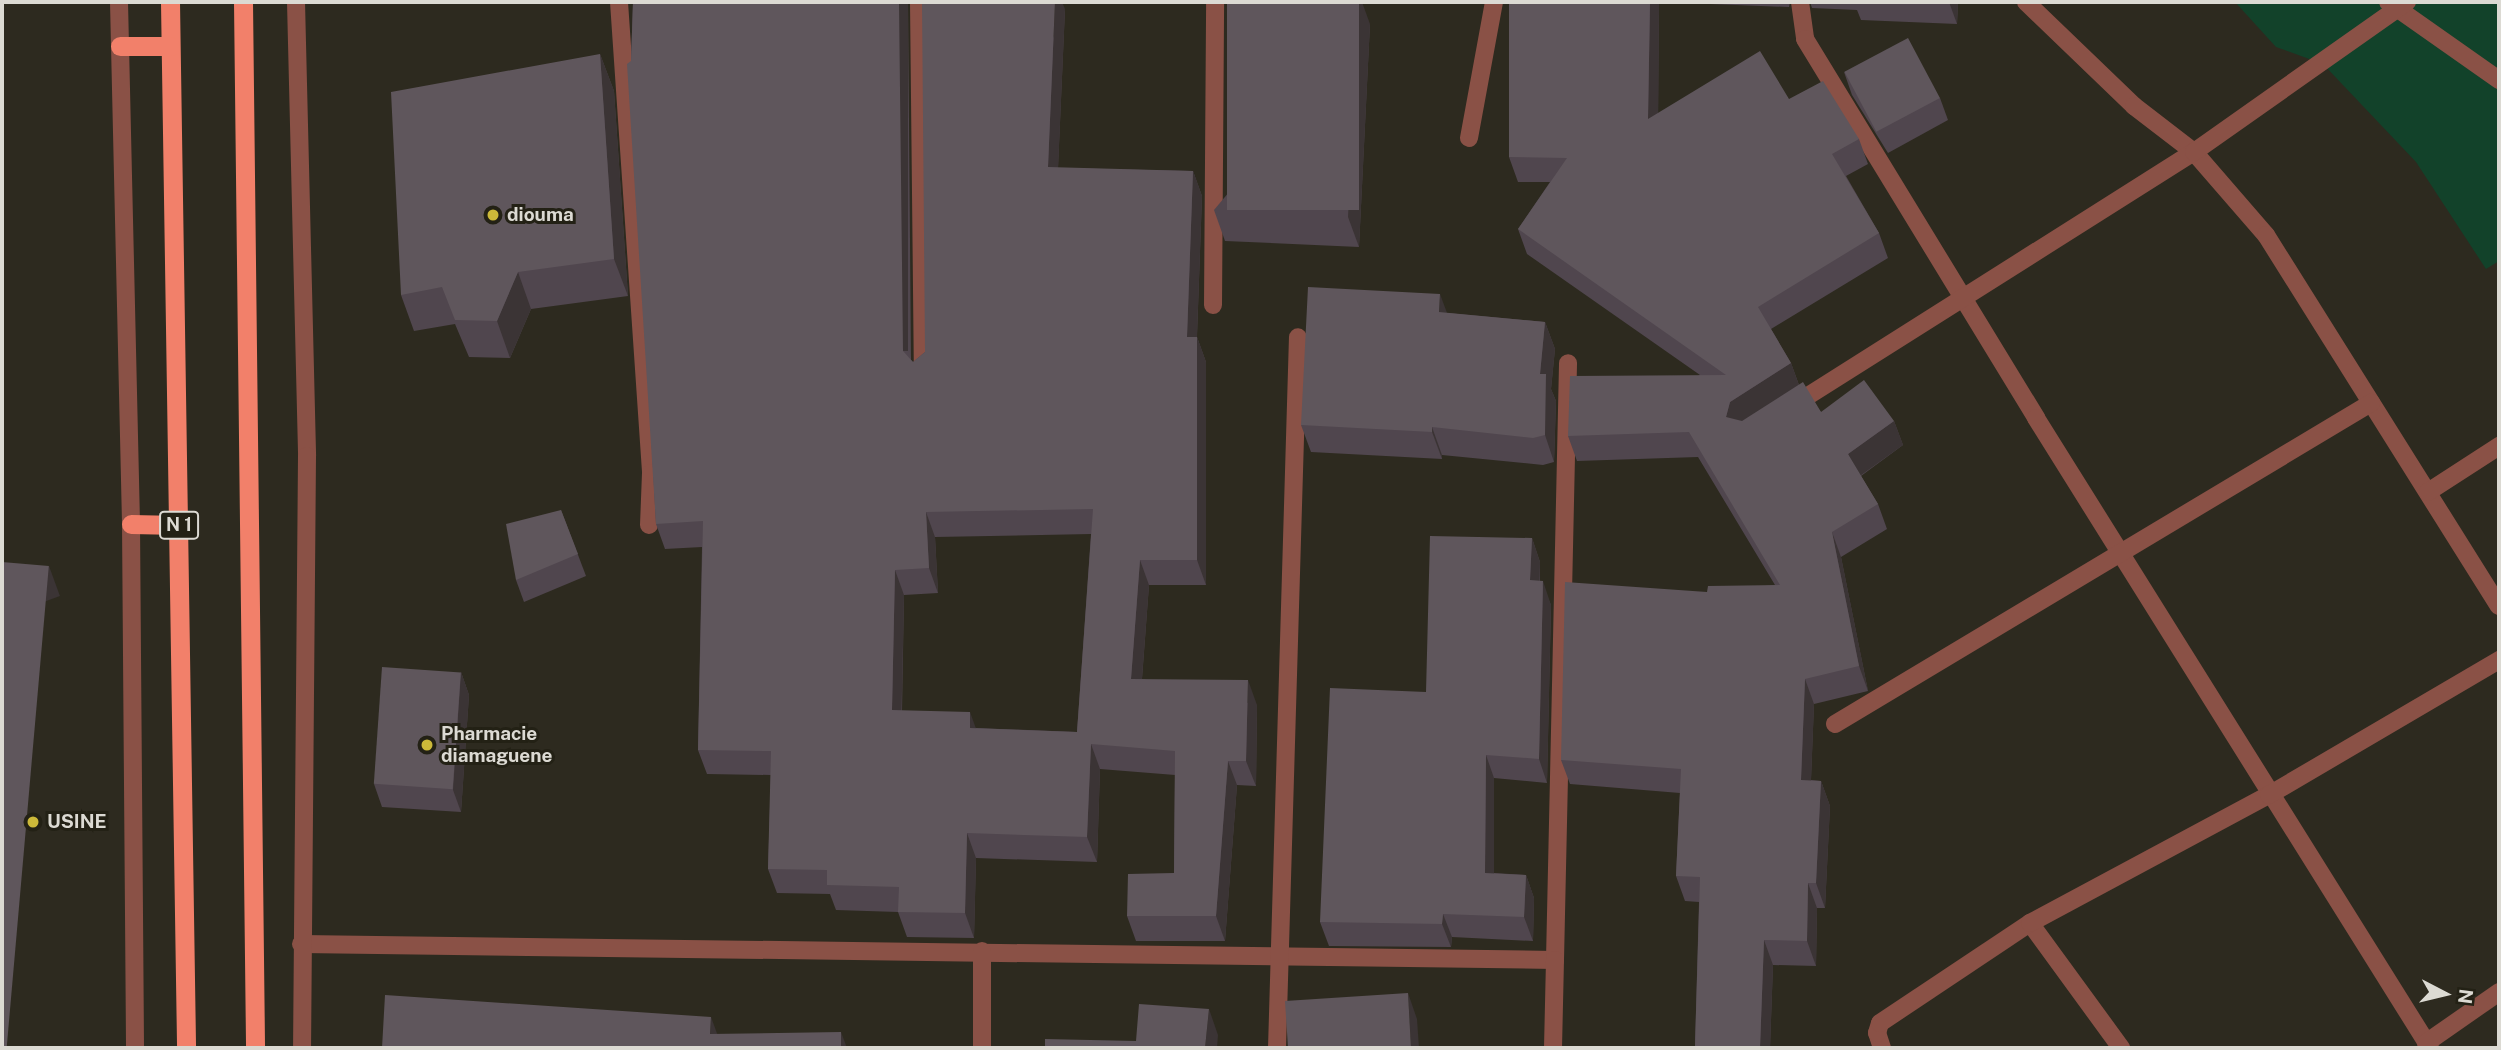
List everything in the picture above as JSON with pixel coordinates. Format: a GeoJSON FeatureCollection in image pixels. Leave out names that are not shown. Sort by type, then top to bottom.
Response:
{"type":"FeatureCollection","features":[{"type":"Feature","properties":{"kind":"highway","name":"N 1"},"geometry":{"type":"LineString","coordinates":[[170,2],[186,1048]]}},
{"type":"Feature","properties":{"kind":"highway"},"geometry":{"type":"LineString","coordinates":[[243,2],[255,1048]]}},
{"type":"Feature","properties":{"kind":"highway"},"geometry":{"type":"LineString","coordinates":[[120,46],[170,46]]}},
{"type":"Feature","properties":{"kind":"highway"},"geometry":{"type":"LineString","coordinates":[[131,524],[179,525]]}},
{"type":"Feature","properties":{"kind":"street"},"geometry":{"type":"LineString","coordinates":[[119,2],[131,524],[135,1048]]}},
{"type":"Feature","properties":{"kind":"street"},"geometry":{"type":"LineString","coordinates":[[296,2],[307,456],[302,1048]]}},
{"type":"Feature","properties":{"kind":"street"},"geometry":{"type":"LineString","coordinates":[[619,2],[651,473],[649,526]]}},
{"type":"Feature","properties":{"kind":"street"},"geometry":{"type":"LineString","coordinates":[[919,2],[923,376]]}},
{"type":"Feature","properties":{"kind":"street"},"geometry":{"type":"LineString","coordinates":[[1213,305],[1215,2]]}},
{"type":"Feature","properties":{"kind":"street"},"geometry":{"type":"LineString","coordinates":[[1469,138],[1494,2]]}},
{"type":"Feature","properties":{"kind":"street"},"geometry":{"type":"LineString","coordinates":[[1801,2],[1805,39],[1966,298],[2036,418],[2123,552],[2269,795],[2428,1045],[2499,992]]}},
{"type":"Feature","properties":{"kind":"street"},"geometry":{"type":"LineString","coordinates":[[2026,2],[2134,106],[2194,152],[2266,235],[2499,606]]}},
{"type":"Feature","properties":{"kind":"street"},"geometry":{"type":"LineString","coordinates":[[1780,414],[2194,152],[2399,5],[2499,80]]}},
{"type":"Feature","properties":{"kind":"street"},"geometry":{"type":"LineString","coordinates":[[1277,1048],[1298,337]]}},
{"type":"Feature","properties":{"kind":"street"},"geometry":{"type":"LineString","coordinates":[[1553,1048],[1568,363]]}},
{"type":"Feature","properties":{"kind":"street"},"geometry":{"type":"LineString","coordinates":[[1835,723],[2371,403]]}},
{"type":"Feature","properties":{"kind":"street"},"geometry":{"type":"LineString","coordinates":[[2428,492],[2499,446]]}},
{"type":"Feature","properties":{"kind":"street"},"geometry":{"type":"LineString","coordinates":[[1882,1048],[1877,1033],[1880,1024],[2030,923],[2269,795],[2499,660]]}},
{"type":"Feature","properties":{"kind":"street"},"geometry":{"type":"LineString","coordinates":[[2030,923],[2121,1048]]}},
{"type":"Feature","properties":{"kind":"street"},"geometry":{"type":"LineString","coordinates":[[302,943],[1555,960]]}},
{"type":"Feature","properties":{"kind":"street"},"geometry":{"type":"LineString","coordinates":[[982,951],[982,1048]]}},
{"type":"Feature","properties":{"kind":"green space"},"geometry":{"type":"Polygon","coordinates":[[[2235,2],[2499,2],[2499,261],[2486,269],[2416,162],[2323,64],[2276,47],[2235,2]]]}},
{"type":"Feature","properties":{"kind":"building"},"geometry":{"type":"Polygon","coordinates":[[[633,2],[899,2],[903,351],[913,362],[925,352],[922,2],[1055,2],[1048,167],[1193,171],[1187,337],[1197,337],[1197,560],[1140,560],[1131,679],[1248,680],[1246,761],[1228,761],[1216,916],[1127,916],[1128,874],[1174,873],[1175,751],[1091,744],[1087,837],[967,833],[965,913],[898,912],[899,887],[827,885],[827,870],[768,869],[771,751],[698,750],[703,521],[656,524],[627,64],[631,61],[633,2]],[[1093,509],[926,512],[929,568],[895,570],[892,710],[970,712],[970,728],[1077,732],[1093,509]]]}},
{"type":"Feature","properties":{"kind":"building"},"geometry":{"type":"Polygon","coordinates":[[[1227,2],[1359,2],[1359,210],[1227,210],[1227,2]]]}},
{"type":"Feature","properties":{"kind":"building"},"geometry":{"type":"Polygon","coordinates":[[[1509,2],[1650,2],[1648,119],[1760,51],[1789,99],[1823,81],[1859,139],[1832,154],[1879,233],[1758,307],[1791,363],[1730,402],[1726,417],[1742,421],[1803,382],[1821,412],[1864,380],[1894,421],[1848,454],[1878,504],[1832,532],[1859,666],[1805,679],[1801,780],[1821,781],[1816,883],[1808,883],[1807,941],[1764,940],[1760,1048],[1695,1046],[1700,877],[1676,876],[1681,769],[1561,760],[1565,582],[1707,592],[1708,586],[1780,585],[1689,432],[1568,436],[1570,376],[1726,375],[1518,229],[1567,158],[1509,157],[1509,2]]]}},
{"type":"Feature","properties":{"kind":"building"},"geometry":{"type":"Polygon","coordinates":[[[1908,38],[1940,98],[1876,132],[1844,72],[1908,38]]]}},
{"type":"Feature","properties":{"kind":"building","name":"diouma"},"geometry":{"type":"Polygon","coordinates":[[[600,54],[614,259],[518,272],[497,321],[455,320],[442,287],[401,295],[391,92],[600,54]]]}},
{"type":"Feature","properties":{"kind":"building"},"geometry":{"type":"Polygon","coordinates":[[[1308,287],[1440,294],[1439,312],[1545,322],[1540,374],[1546,374],[1545,435],[1533,438],[1432,427],[1432,432],[1301,425],[1308,287]]]}},
{"type":"Feature","properties":{"kind":"building"},"geometry":{"type":"Polygon","coordinates":[[[561,510],[578,554],[516,580],[506,524],[561,510]]]}},
{"type":"Feature","properties":{"kind":"building"},"geometry":{"type":"Polygon","coordinates":[[[1430,536],[1532,538],[1530,580],[1543,581],[1539,759],[1486,755],[1485,873],[1526,875],[1524,917],[1443,914],[1442,924],[1320,922],[1330,688],[1426,692],[1430,536]]]}},
{"type":"Feature","properties":{"kind":"building"},"geometry":{"type":"Polygon","coordinates":[[[2,562],[49,566],[7,1048],[2,1048],[2,562]]]}},
{"type":"Feature","properties":{"kind":"building"},"geometry":{"type":"Polygon","coordinates":[[[382,667],[461,673],[453,789],[374,784],[382,667]]]}},
{"type":"Feature","properties":{"kind":"building"},"geometry":{"type":"Polygon","coordinates":[[[1408,993],[1411,1048],[1288,1048],[1285,1001],[1408,993]]]}},
{"type":"Feature","properties":{"kind":"building"},"geometry":{"type":"Polygon","coordinates":[[[385,995],[711,1017],[710,1034],[841,1032],[841,1048],[382,1048],[385,995]]]}},
{"type":"Feature","properties":{"kind":"building"},"geometry":{"type":"Polygon","coordinates":[[[1139,1004],[1209,1009],[1205,1048],[1045,1048],[1045,1039],[1136,1041],[1139,1004]]]}},
{"type":"Feature","properties":{"kind":"place","name":"diouma"},"geometry":{"type":"Point","coordinates":[493,215]}},
{"type":"Feature","properties":{"kind":"place","name":"Pharmacie diamaguene"},"geometry":{"type":"Point","coordinates":[427,745]}},
{"type":"Feature","properties":{"kind":"place","name":"USINE"},"geometry":{"type":"Point","coordinates":[33,822]}}]}
